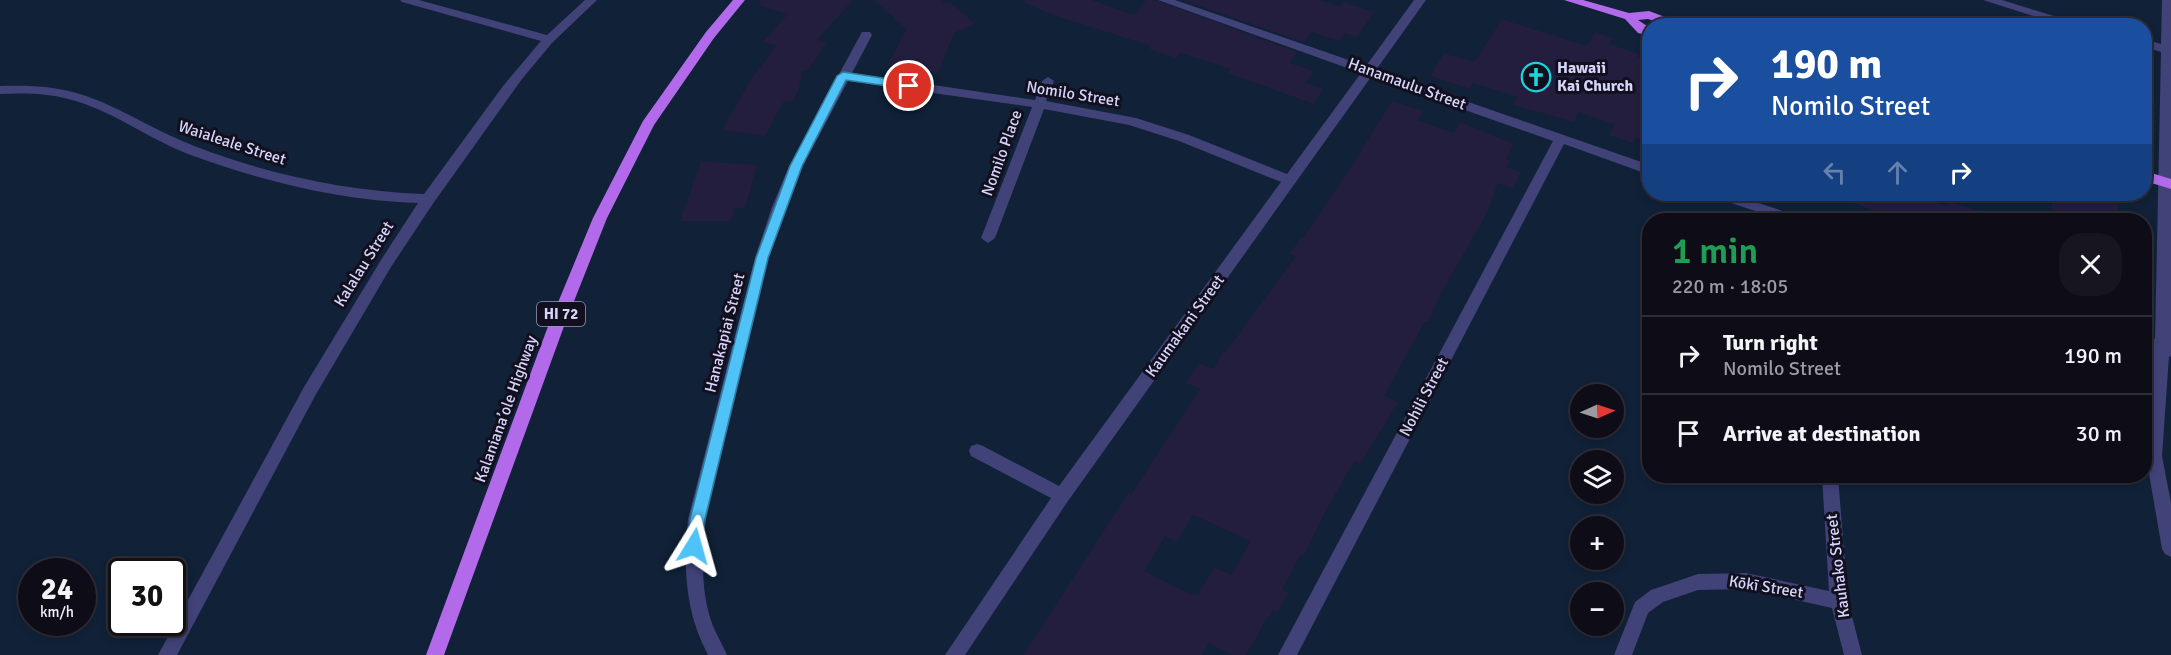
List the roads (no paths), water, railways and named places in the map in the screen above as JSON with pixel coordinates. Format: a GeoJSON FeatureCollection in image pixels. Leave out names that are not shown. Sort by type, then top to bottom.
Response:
{"type":"FeatureCollection","features":[{"type":"Feature","properties":{"kind":"main road","name":"Kalaniana’ole Highway"},"geometry":{"type":"LineString","coordinates":[[435,655],[555,329],[600,218],[648,124],[710,35],[739,0]]}},
{"type":"Feature","properties":{"kind":"main road"},"geometry":{"type":"LineString","coordinates":[[1570,0],[1629,17],[1649,15],[1658,18]]}},
{"type":"Feature","properties":{"kind":"main road"},"geometry":{"type":"LineString","coordinates":[[1629,17],[1642,30]]}},
{"type":"Feature","properties":{"kind":"main road"},"geometry":{"type":"LineString","coordinates":[[2152,178],[2169,183]]}},
{"type":"Feature","properties":{"kind":"street"},"geometry":{"type":"LineString","coordinates":[[406,0],[549,39]]}},
{"type":"Feature","properties":{"kind":"street","name":"Kalalau Street"},"geometry":{"type":"LineString","coordinates":[[167,655],[305,399],[367,291],[427,199],[549,39],[570,23],[591,0]]}},
{"type":"Feature","properties":{"kind":"street","name":"Hanamaulu Street"},"geometry":{"type":"LineString","coordinates":[[1164,0],[1370,70],[1642,167]]}},
{"type":"Feature","properties":{"kind":"street","name":"Kaumakani Street"},"geometry":{"type":"LineString","coordinates":[[954,655],[1062,496],[1420,0]]}},
{"type":"Feature","properties":{"kind":"street"},"geometry":{"type":"LineString","coordinates":[[1989,0],[2052,18]]}},
{"type":"Feature","properties":{"kind":"street"},"geometry":{"type":"LineString","coordinates":[[2168,0],[2167,349],[2154,456],[2171,549]]}},
{"type":"Feature","properties":{"kind":"street","name":"Hanakapiai Street"},"geometry":{"type":"LineString","coordinates":[[718,655],[710,644],[699,613],[694,581],[697,519],[762,258],[796,166],[866,35]]}},
{"type":"Feature","properties":{"kind":"street"},"geometry":{"type":"LineString","coordinates":[[2152,46],[2168,50]]}},
{"type":"Feature","properties":{"kind":"street","name":"Nomilo Street"},"geometry":{"type":"LineString","coordinates":[[843,76],[1104,115],[1158,129],[1289,180]]}},
{"type":"Feature","properties":{"kind":"street","name":"Nomilo Place"},"geometry":{"type":"LineString","coordinates":[[988,238],[1048,81]]}},
{"type":"Feature","properties":{"kind":"street","name":"Waialeale Street"},"geometry":{"type":"LineString","coordinates":[[0,90],[36,90],[78,98],[194,151],[257,171],[327,187],[404,199],[427,199]]}},
{"type":"Feature","properties":{"kind":"street","name":"Nohili Street"},"geometry":{"type":"LineString","coordinates":[[1287,655],[1560,139]]}},
{"type":"Feature","properties":{"kind":"street"},"geometry":{"type":"LineString","coordinates":[[1739,201],[1775,213]]}},
{"type":"Feature","properties":{"kind":"street"},"geometry":{"type":"LineString","coordinates":[[2152,344],[2167,349]]}},
{"type":"Feature","properties":{"kind":"street"},"geometry":{"type":"LineString","coordinates":[[977,451],[1062,496]]}},
{"type":"Feature","properties":{"kind":"street","name":"Kauhako Street"},"geometry":{"type":"LineString","coordinates":[[1831,483],[1839,601],[1853,655]]}},
{"type":"Feature","properties":{"kind":"street","name":"Kōkī Street"},"geometry":{"type":"LineString","coordinates":[[1623,655],[1641,608],[1657,596],[1688,585],[1722,580],[1746,581],[1839,601]]}},
{"type":"Feature","properties":{"kind":"water"},"geometry":{"type":"Polygon","coordinates":[[[0,0],[2171,0],[2171,655],[0,655],[0,0]]]}},
{"type":"Feature","properties":{"kind":"place","name":"Hawaii Kai Church"},"geometry":{"type":"Point","coordinates":[1536,77]}}]}
